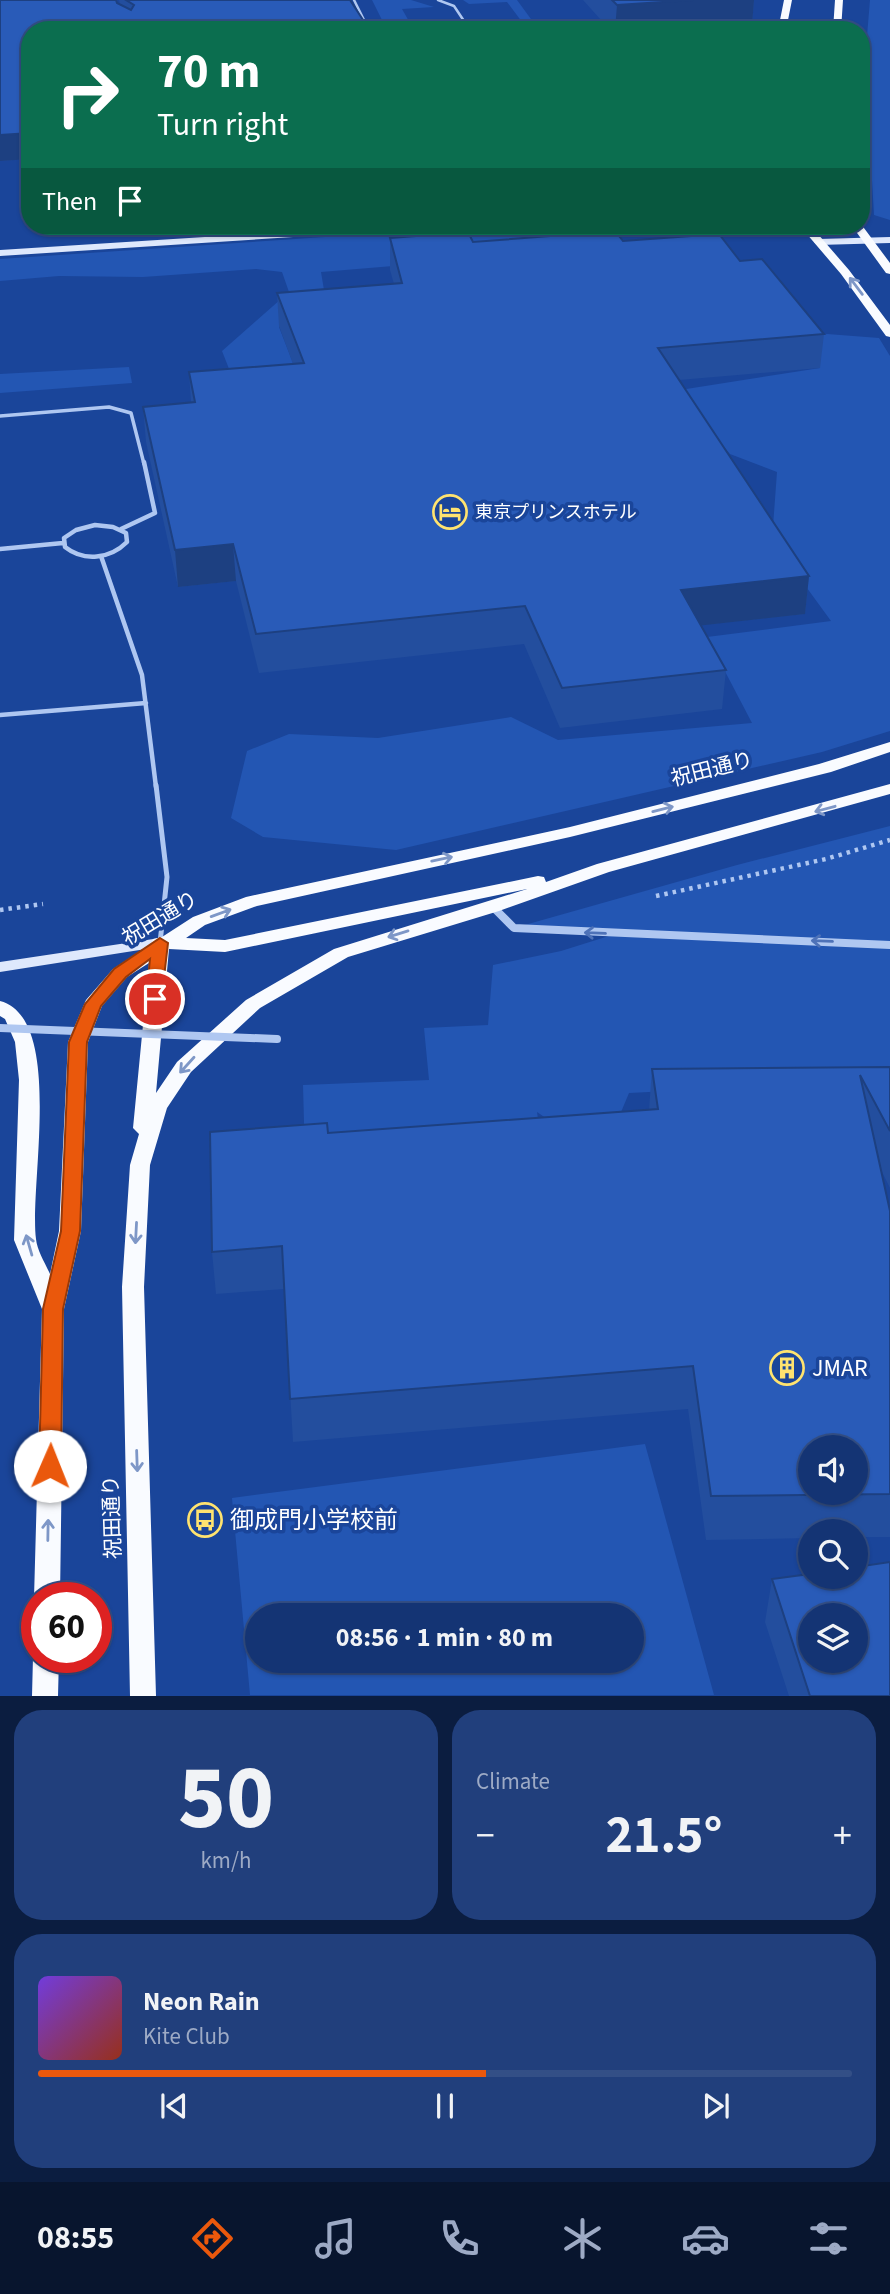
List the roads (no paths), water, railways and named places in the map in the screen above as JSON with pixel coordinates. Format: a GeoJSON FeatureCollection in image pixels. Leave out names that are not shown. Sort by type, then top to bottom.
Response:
{"type":"FeatureCollection","features":[{"type":"Feature","properties":{"kind":"main road"},"geometry":{"type":"LineString","coordinates":[[784,21],[788,0]]}},
{"type":"Feature","properties":{"kind":"main road"},"geometry":{"type":"LineString","coordinates":[[838,21],[839,0]]}},
{"type":"Feature","properties":{"kind":"main road"},"geometry":{"type":"LineString","coordinates":[[812,235],[890,333]]}},
{"type":"Feature","properties":{"kind":"main road"},"geometry":{"type":"LineString","coordinates":[[864,235],[890,271]]}},
{"type":"Feature","properties":{"kind":"main road","name":"祝田通り"},"geometry":{"type":"LineString","coordinates":[[47,1582],[53,1309],[71,1231],[78,1042],[93,1004],[120,973],[160,943],[199,921],[252,901],[570,832],[825,768],[890,747]]}},
{"type":"Feature","properties":{"kind":"main road","name":"祝田通り"},"geometry":{"type":"LineString","coordinates":[[144,1696],[133,1287],[139,1165],[157,1107],[184,1067],[253,1004],[341,953],[494,907],[603,867],[890,789]]}},
{"type":"Feature","properties":{"kind":"main road"},"geometry":{"type":"LineString","coordinates":[[139,1165],[160,943],[225,946],[603,867]]}},
{"type":"Feature","properties":{"kind":"main road"},"geometry":{"type":"LineString","coordinates":[[0,1007],[13,1015],[25,1042],[29,1080],[25,1240],[53,1309]]}},
{"type":"Feature","properties":{"kind":"main road"},"geometry":{"type":"LineString","coordinates":[[45,1696],[46,1673]]}},
{"type":"Feature","properties":{"kind":"street"},"geometry":{"type":"LineString","coordinates":[[0,253],[279,235]]}},
{"type":"Feature","properties":{"kind":"street"},"geometry":{"type":"LineString","coordinates":[[818,242],[890,240]]}},
{"type":"Feature","properties":{"kind":"street"},"geometry":{"type":"LineString","coordinates":[[494,907],[514,928],[890,945]]}},
{"type":"Feature","properties":{"kind":"street"},"geometry":{"type":"LineString","coordinates":[[0,967],[160,943]]}},
{"type":"Feature","properties":{"kind":"street"},"geometry":{"type":"LineString","coordinates":[[0,1028],[277,1039]]}},
{"type":"Feature","properties":{"kind":"lane"},"geometry":{"type":"LineString","coordinates":[[354,0],[364,21]]}},
{"type":"Feature","properties":{"kind":"lane"},"geometry":{"type":"LineString","coordinates":[[438,0],[454,6],[464,21]]}},
{"type":"Feature","properties":{"kind":"lane"},"geometry":{"type":"LineString","coordinates":[[0,415],[108,407],[131,413],[155,513],[121,529]]}},
{"type":"Feature","properties":{"kind":"lane"},"geometry":{"type":"LineString","coordinates":[[0,549],[63,543],[75,554],[101,556],[118,551],[127,542],[126,533],[121,529],[104,525],[85,527],[69,533],[63,543]]}},
{"type":"Feature","properties":{"kind":"lane"},"geometry":{"type":"LineString","coordinates":[[101,556],[142,675],[167,877],[160,943]]}},
{"type":"Feature","properties":{"kind":"lane"},"geometry":{"type":"LineString","coordinates":[[0,715],[146,703]]}},
{"type":"Feature","properties":{"kind":"place","name":"東京プリンスホテル"},"geometry":{"type":"Point","coordinates":[450,512]}},
{"type":"Feature","properties":{"kind":"place","name":"JMAR"},"geometry":{"type":"Point","coordinates":[787,1368]}},
{"type":"Feature","properties":{"kind":"place","name":"御成門小学校前"},"geometry":{"type":"Point","coordinates":[205,1520]}}]}
